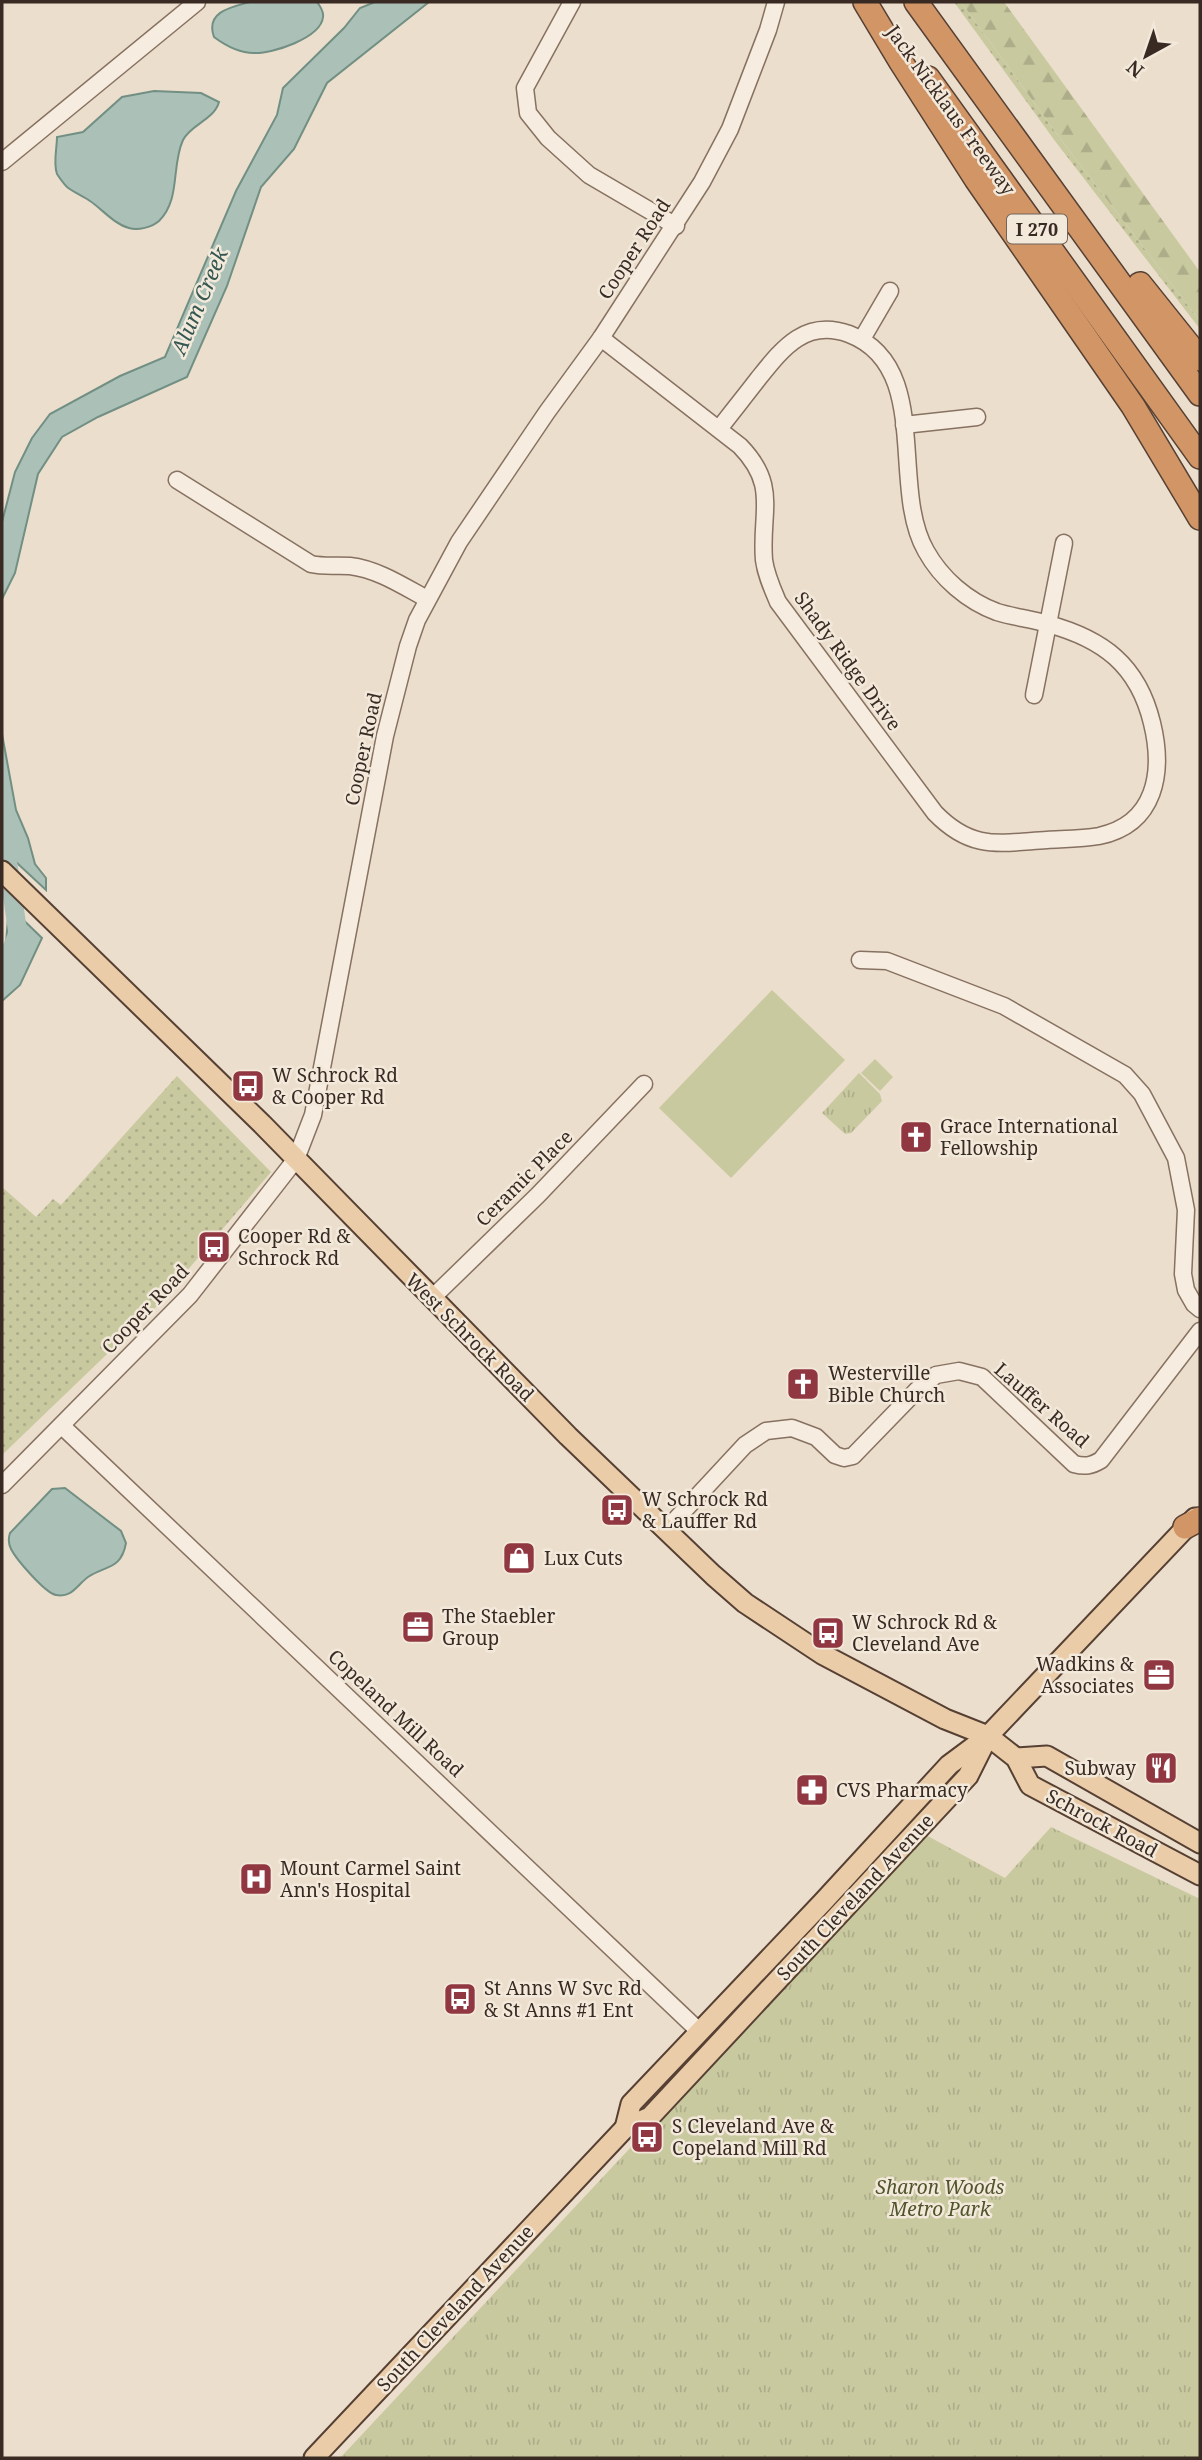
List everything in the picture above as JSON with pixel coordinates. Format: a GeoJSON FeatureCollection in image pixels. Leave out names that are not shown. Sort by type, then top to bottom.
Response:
{"type":"FeatureCollection","features":[{"type":"Feature","properties":{"kind":"highway"},"geometry":{"type":"LineString","coordinates":[[866,2],[976,179],[1133,406],[1200,518]]}},
{"type":"Feature","properties":{"kind":"highway","name":"Jack Nicklaus Freeway"},"geometry":{"type":"LineString","coordinates":[[873,2],[1200,457]]}},
{"type":"Feature","properties":{"kind":"highway","name":"Jack Nicklaus Freeway"},"geometry":{"type":"LineString","coordinates":[[916,2],[1200,394]]}},
{"type":"Feature","properties":{"kind":"highway"},"geometry":{"type":"LineString","coordinates":[[994,110],[1197,353]]}},
{"type":"Feature","properties":{"kind":"main road","name":"West Schrock Road"},"geometry":{"type":"LineString","coordinates":[[2,872],[296,1159],[568,1436],[745,1603],[822,1654],[945,1719],[988,1736]]}},
{"type":"Feature","properties":{"kind":"main road"},"geometry":{"type":"LineString","coordinates":[[988,1736],[1195,1520]]}},
{"type":"Feature","properties":{"kind":"main road","name":"South Cleveland Avenue"},"geometry":{"type":"LineString","coordinates":[[625,2128],[631,2104],[949,1765],[988,1736]]}},
{"type":"Feature","properties":{"kind":"main road","name":"South Cleveland Avenue"},"geometry":{"type":"LineString","coordinates":[[314,2458],[625,2128],[650,2116],[900,1850],[968,1776],[988,1736]]}},
{"type":"Feature","properties":{"kind":"main road","name":"Schrock Road"},"geometry":{"type":"LineString","coordinates":[[988,1736],[1016,1758],[1030,1785],[1200,1875]]}},
{"type":"Feature","properties":{"kind":"main road","name":"Schrock Road"},"geometry":{"type":"LineString","coordinates":[[1016,1758],[1048,1756],[1200,1843]]}},
{"type":"Feature","properties":{"kind":"street"},"geometry":{"type":"LineString","coordinates":[[2,162],[197,2]]}},
{"type":"Feature","properties":{"kind":"street"},"geometry":{"type":"LineString","coordinates":[[572,2],[525,88],[528,113],[535,124],[589,175],[676,226]]}},
{"type":"Feature","properties":{"kind":"street","name":"Cooper Road"},"geometry":{"type":"LineString","coordinates":[[2,1485],[190,1295],[296,1159],[313,1115],[393,703],[408,646],[427,599],[459,542],[601,338],[702,183],[730,129],[776,2]]}},
{"type":"Feature","properties":{"kind":"street"},"geometry":{"type":"LineString","coordinates":[[719,429],[783,348],[815,330],[839,331],[862,339],[890,291]]}},
{"type":"Feature","properties":{"kind":"street","name":"Shady Ridge Drive"},"geometry":{"type":"LineString","coordinates":[[601,338],[740,446],[758,467],[766,494],[765,561],[768,578],[778,602],[935,813],[961,835],[982,842],[1098,836],[1131,824],[1141,814],[1152,795],[1157,773],[1152,723],[1142,693],[1121,662],[1091,639],[1048,624],[997,612],[979,604],[948,581],[936,566],[917,531],[896,380],[882,357],[862,339]]}},
{"type":"Feature","properties":{"kind":"street"},"geometry":{"type":"LineString","coordinates":[[904,425],[977,417]]}},
{"type":"Feature","properties":{"kind":"street"},"geometry":{"type":"LineString","coordinates":[[177,480],[311,564],[367,570],[427,599]]}},
{"type":"Feature","properties":{"kind":"street"},"geometry":{"type":"LineString","coordinates":[[1034,695],[1063,543]]}},
{"type":"Feature","properties":{"kind":"street"},"geometry":{"type":"LineString","coordinates":[[860,960],[887,961],[1004,1006],[1125,1075],[1142,1094],[1176,1158],[1186,1210],[1183,1275],[1186,1290],[1200,1309]]}},
{"type":"Feature","properties":{"kind":"street","name":"Ceramic Place"},"geometry":{"type":"LineString","coordinates":[[431,1299],[538,1195],[644,1084]]}},
{"type":"Feature","properties":{"kind":"street","name":"Lauffer Road"},"geometry":{"type":"LineString","coordinates":[[666,1530],[745,1445],[766,1431],[792,1428],[816,1437],[835,1455],[844,1458],[853,1456],[917,1390],[936,1376],[959,1371],[982,1377],[1074,1464],[1083,1467],[1093,1465],[1101,1460],[1200,1331]]}},
{"type":"Feature","properties":{"kind":"street","name":"Copeland Mill Road"},"geometry":{"type":"LineString","coordinates":[[62,1426],[700,2032]]}},
{"type":"Feature","properties":{"kind":"green space"},"geometry":{"type":"Polygon","coordinates":[[[954,2],[961,2],[1062,141],[1200,321],[1200,329],[1055,141],[954,2]]]}},
{"type":"Feature","properties":{"kind":"green space"},"geometry":{"type":"Polygon","coordinates":[[[961,2],[1004,2],[1200,272],[1200,321],[1062,141],[961,2]]]}},
{"type":"Feature","properties":{"kind":"green space"},"geometry":{"type":"Polygon","coordinates":[[[772,990],[845,1060],[731,1178],[659,1108],[772,990]]]}},
{"type":"Feature","properties":{"kind":"green space"},"geometry":{"type":"Polygon","coordinates":[[[875,1059],[893,1077],[880,1091],[861,1073],[875,1059]]]}},
{"type":"Feature","properties":{"kind":"green space"},"geometry":{"type":"Polygon","coordinates":[[[859,1073],[880,1094],[882,1101],[851,1133],[845,1134],[822,1113],[859,1073]]]}},
{"type":"Feature","properties":{"kind":"green space"},"geometry":{"type":"Polygon","coordinates":[[[177,1076],[271,1172],[157,1306],[2,1455],[2,1187],[36,1217],[53,1199],[61,1205],[177,1076]]]}},
{"type":"Feature","properties":{"kind":"green space","name":"Sharon Woods Metro Park"},"geometry":{"type":"Polygon","coordinates":[[[1051,1827],[1200,1899],[1200,2458],[340,2458],[924,1834],[1005,1878],[1051,1827]]]}},
{"type":"Feature","properties":{"kind":"water"},"geometry":{"type":"Polygon","coordinates":[[[250,2],[317,2],[323,17],[314,32],[305,38],[283,48],[248,53],[228,46],[214,37],[212,29],[216,16],[250,2]]]}},
{"type":"Feature","properties":{"kind":"water"},"geometry":{"type":"Polygon","coordinates":[[[375,2],[429,2],[327,83],[294,149],[261,187],[227,286],[187,377],[98,417],[62,437],[38,474],[15,573],[2,599],[2,522],[15,472],[32,438],[50,414],[120,376],[165,357],[236,191],[277,115],[283,88],[344,28],[360,8],[375,2]]]}},
{"type":"Feature","properties":{"kind":"water"},"geometry":{"type":"Polygon","coordinates":[[[154,91],[201,93],[219,102],[212,113],[183,140],[173,193],[166,212],[153,225],[133,229],[118,223],[64,184],[56,170],[57,137],[83,132],[122,97],[154,91]]]}},
{"type":"Feature","properties":{"kind":"water"},"geometry":{"type":"Polygon","coordinates":[[[2,734],[16,810],[35,864],[46,878],[46,890],[2,849],[2,734]]]}},
{"type":"Feature","properties":{"kind":"water"},"geometry":{"type":"Polygon","coordinates":[[[9,906],[42,938],[20,985],[2,1001],[2,951],[6,943],[9,906]]]}},
{"type":"Feature","properties":{"kind":"water"},"geometry":{"type":"Polygon","coordinates":[[[65,1488],[121,1531],[126,1543],[124,1552],[112,1566],[88,1577],[70,1593],[56,1595],[31,1575],[14,1554],[9,1539],[10,1533],[52,1489],[65,1488]]]}},
{"type":"Feature","properties":{"kind":"waterway","name":"Alum Creek"},"geometry":{"type":"LineString","coordinates":[[2,823],[18,934],[2,971]]}},
{"type":"Feature","properties":{"kind":"place","name":"W Schrock Rd & Cooper Rd"},"geometry":{"type":"Point","coordinates":[248,1086]}},
{"type":"Feature","properties":{"kind":"place","name":"Grace International Fellowship"},"geometry":{"type":"Point","coordinates":[916,1137]}},
{"type":"Feature","properties":{"kind":"place","name":"Cooper Rd & Schrock Rd"},"geometry":{"type":"Point","coordinates":[214,1247]}},
{"type":"Feature","properties":{"kind":"place","name":"Westerville Bible Church"},"geometry":{"type":"Point","coordinates":[803,1384]}},
{"type":"Feature","properties":{"kind":"place","name":"W Schrock Rd & Lauffer Rd"},"geometry":{"type":"Point","coordinates":[617,1510]}},
{"type":"Feature","properties":{"kind":"place","name":"Lux Cuts"},"geometry":{"type":"Point","coordinates":[519,1558]}},
{"type":"Feature","properties":{"kind":"place","name":"The Staebler Group"},"geometry":{"type":"Point","coordinates":[418,1627]}},
{"type":"Feature","properties":{"kind":"place","name":"W Schrock Rd & Cleveland Ave"},"geometry":{"type":"Point","coordinates":[828,1633]}},
{"type":"Feature","properties":{"kind":"place","name":"Wadkins & Associates"},"geometry":{"type":"Point","coordinates":[1159,1675]}},
{"type":"Feature","properties":{"kind":"place","name":"Subway"},"geometry":{"type":"Point","coordinates":[1161,1768]}},
{"type":"Feature","properties":{"kind":"place","name":"CVS Pharmacy"},"geometry":{"type":"Point","coordinates":[812,1790]}},
{"type":"Feature","properties":{"kind":"place","name":"Mount Carmel Saint Ann's Hospital"},"geometry":{"type":"Point","coordinates":[256,1879]}},
{"type":"Feature","properties":{"kind":"place","name":"St Anns W Svc Rd & St Anns #1 Ent"},"geometry":{"type":"Point","coordinates":[460,1999]}},
{"type":"Feature","properties":{"kind":"place","name":"S Cleveland Ave & Copeland Mill Rd"},"geometry":{"type":"Point","coordinates":[647,2137]}}]}
